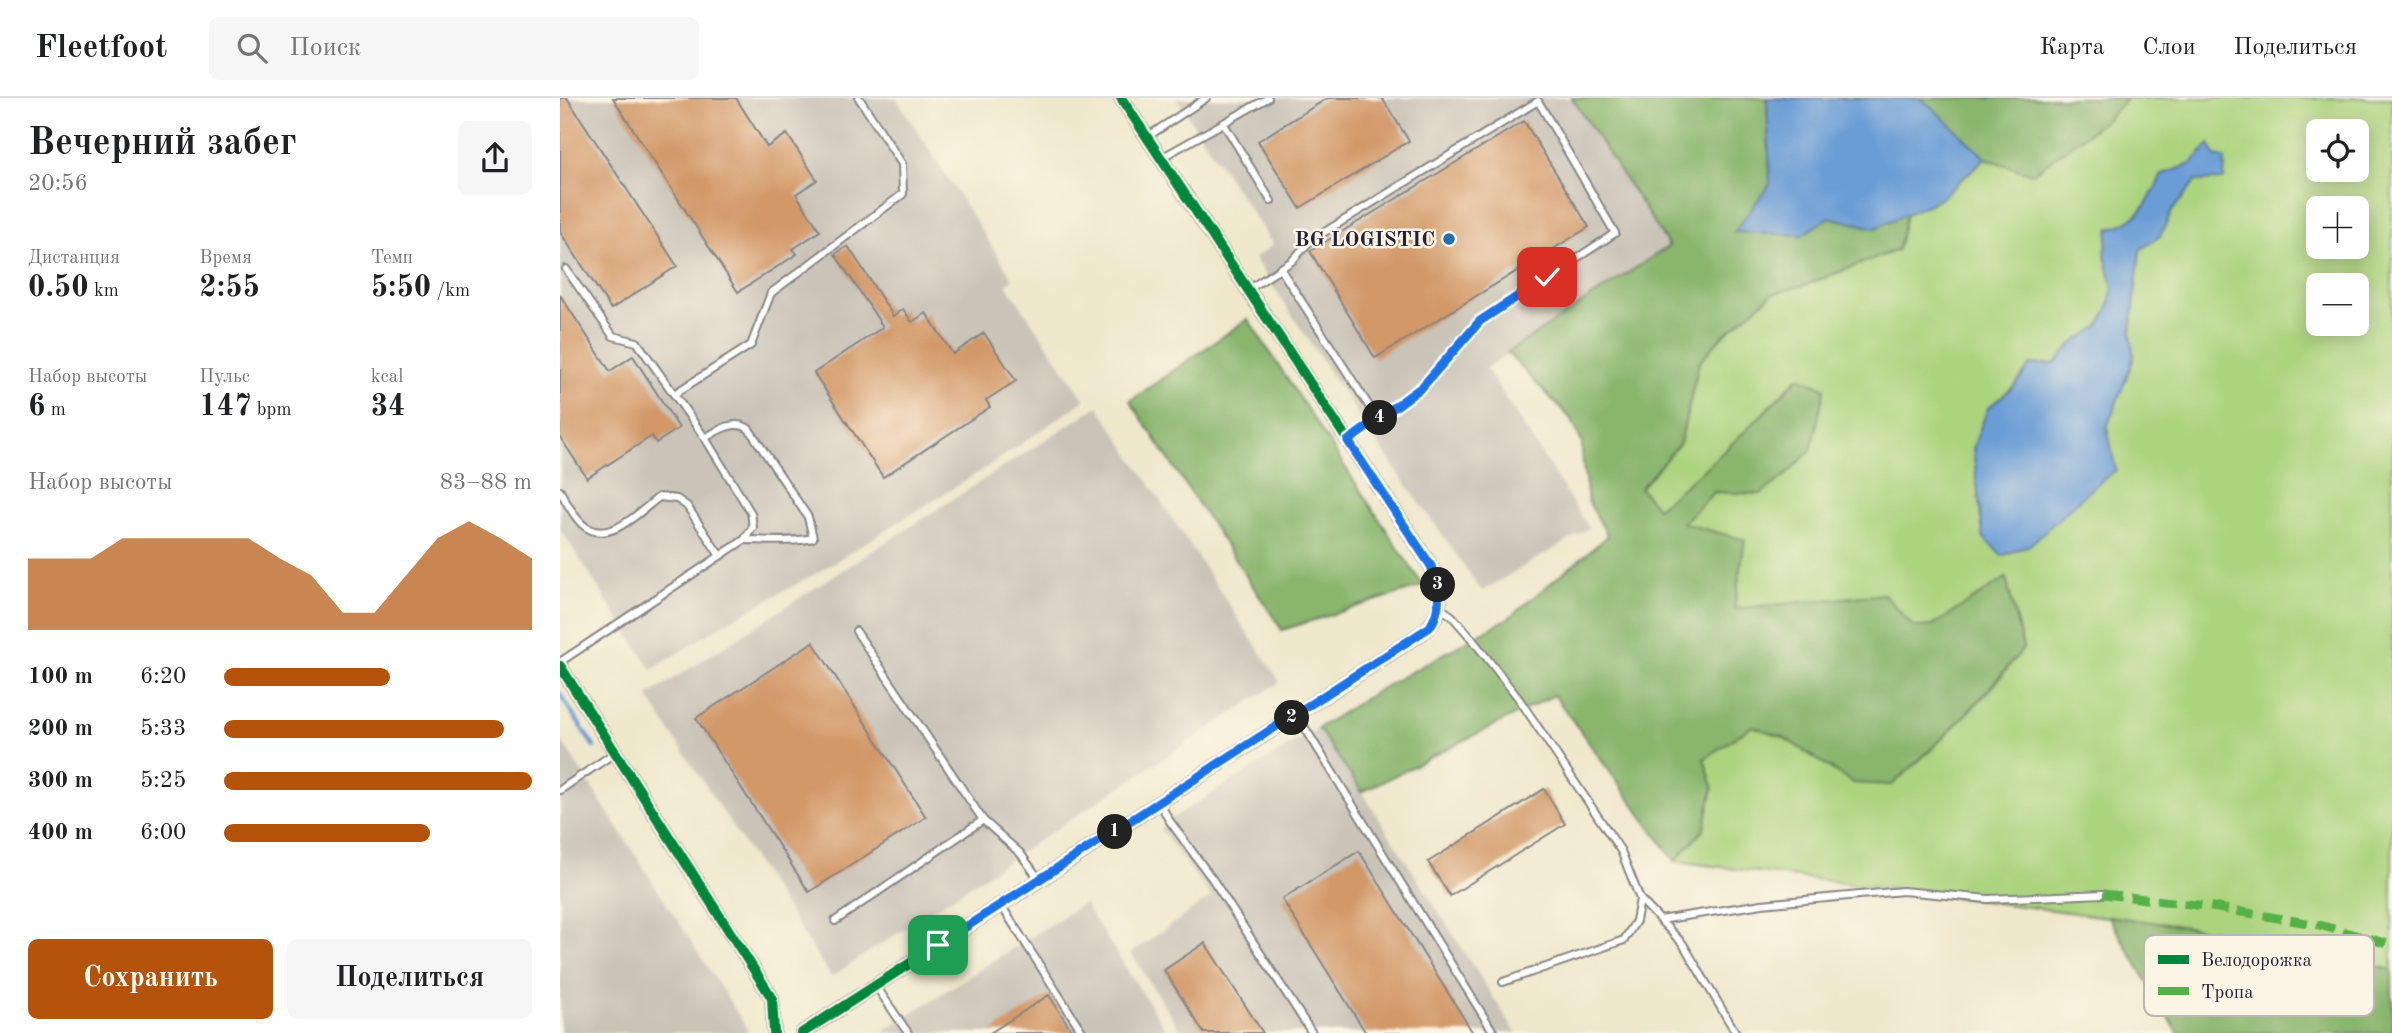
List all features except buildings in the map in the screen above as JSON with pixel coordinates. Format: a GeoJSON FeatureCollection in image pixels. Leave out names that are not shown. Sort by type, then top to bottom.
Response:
{"type":"FeatureCollection","features":[{"type":"Feature","properties":{"kind":"street"},"geometry":{"type":"LineString","coordinates":[[802,1033],[1430,627],[1439,607],[1438,584],[1431,566],[1121,98]]}},
{"type":"Feature","properties":{"kind":"street"},"geometry":{"type":"LineString","coordinates":[[560,664],[772,998],[774,1033]]}},
{"type":"Feature","properties":{"kind":"lane"},"geometry":{"type":"LineString","coordinates":[[674,394],[751,345],[771,293],[903,194],[902,164],[859,98]]}},
{"type":"Feature","properties":{"kind":"lane"},"geometry":{"type":"LineString","coordinates":[[1147,137],[1206,98]]}},
{"type":"Feature","properties":{"kind":"lane"},"geometry":{"type":"LineString","coordinates":[[1161,158],[1268,98]]}},
{"type":"Feature","properties":{"kind":"lane"},"geometry":{"type":"LineString","coordinates":[[1248,290],[1292,261],[1310,241],[1538,101],[1615,233],[1480,321],[1422,387],[1348,441]]}},
{"type":"Feature","properties":{"kind":"lane"},"geometry":{"type":"LineString","coordinates":[[1224,124],[1271,201]]}},
{"type":"Feature","properties":{"kind":"lane"},"geometry":{"type":"LineString","coordinates":[[1280,268],[1378,420]]}},
{"type":"Feature","properties":{"kind":"lane"},"geometry":{"type":"LineString","coordinates":[[560,664],[744,540],[753,527],[751,513],[705,438],[637,342],[613,337],[566,269]]}},
{"type":"Feature","properties":{"kind":"lane"},"geometry":{"type":"LineString","coordinates":[[705,438],[722,428],[739,425],[749,429],[808,517],[813,538],[797,541],[744,540]]}},
{"type":"Feature","properties":{"kind":"lane"},"geometry":{"type":"LineString","coordinates":[[560,491],[581,524],[597,533],[612,531],[659,497],[677,499],[687,506],[720,556]]}},
{"type":"Feature","properties":{"kind":"lane"},"geometry":{"type":"LineString","coordinates":[[1439,607],[1472,639],[1520,699],[1621,850],[1640,899],[1683,944],[1736,1033]]}},
{"type":"Feature","properties":{"kind":"lane"},"geometry":{"type":"LineString","coordinates":[[856,631],[983,820],[1020,853],[1039,880]]}},
{"type":"Feature","properties":{"kind":"lane"},"geometry":{"type":"LineString","coordinates":[[1297,715],[1494,1033]]}},
{"type":"Feature","properties":{"kind":"lane"},"geometry":{"type":"LineString","coordinates":[[560,790],[616,752]]}},
{"type":"Feature","properties":{"kind":"lane"},"geometry":{"type":"LineString","coordinates":[[1160,803],[1312,1033]]}},
{"type":"Feature","properties":{"kind":"lane"},"geometry":{"type":"LineString","coordinates":[[835,921],[983,820]]}},
{"type":"Feature","properties":{"kind":"lane"},"geometry":{"type":"LineString","coordinates":[[1660,920],[1762,904],[1903,891],[1988,899],[2104,894]]}},
{"type":"Feature","properties":{"kind":"lane"},"geometry":{"type":"LineString","coordinates":[[1503,982],[1623,940],[1636,921],[1640,899]]}},
{"type":"Feature","properties":{"kind":"lane"},"geometry":{"type":"LineString","coordinates":[[1000,904],[1083,1033]]}},
{"type":"Feature","properties":{"kind":"lane"},"geometry":{"type":"LineString","coordinates":[[876,986],[908,1033]]}},
{"type":"Feature","properties":{"kind":"shaded area"},"geometry":{"type":"Polygon","coordinates":[[[560,98],[896,98],[1013,279],[1006,284],[1085,400],[995,462],[817,573],[722,625],[652,670],[560,529],[560,98]]]}},
{"type":"Feature","properties":{"kind":"shaded area"},"geometry":{"type":"Polygon","coordinates":[[[1176,98],[1572,98],[1669,246],[1486,368],[1589,528],[1482,591],[1375,440],[1254,258],[1273,245],[1176,98]]]}},
{"type":"Feature","properties":{"kind":"shaded area"},"geometry":{"type":"Polygon","coordinates":[[[1098,406],[1280,682],[831,977],[647,696],[1098,406]]]}},
{"type":"Feature","properties":{"kind":"shaded area"},"geometry":{"type":"Polygon","coordinates":[[[1318,728],[1516,1033],[1182,1033],[1131,953],[1211,897],[1160,829],[1169,820],[1318,728]]]}},
{"type":"Feature","properties":{"kind":"shaded area"},"geometry":{"type":"Polygon","coordinates":[[[560,738],[748,1030],[744,1033],[560,1033],[560,738]]]}},
{"type":"Feature","properties":{"kind":"shaded area"},"geometry":{"type":"Polygon","coordinates":[[[1084,903],[1168,1033],[880,1033],[1084,903]]]}},
{"type":"Feature","properties":{"kind":"green space"},"geometry":{"type":"Polygon","coordinates":[[[1572,98],[1767,98],[1770,184],[1735,232],[1802,235],[1829,217],[1875,228],[1906,214],[1898,249],[1808,284],[1772,294],[1720,338],[1699,363],[1680,443],[1640,488],[1657,508],[1730,446],[1799,377],[1825,388],[1811,450],[1785,476],[1761,494],[1714,492],[1683,523],[1745,540],[1734,609],[1884,594],[1914,627],[1932,626],[2006,578],[2023,649],[1960,720],[1892,785],[1853,783],[1783,737],[1752,726],[1704,759],[1713,787],[1704,829],[1675,861],[1554,695],[1362,792],[1318,728],[1382,688],[1507,619],[1608,536],[1588,501],[1582,443],[1572,420],[1507,353],[1669,246],[1572,98]]]}},
{"type":"Feature","properties":{"kind":"green space"},"geometry":{"type":"Polygon","coordinates":[[[1920,98],[2127,98],[2107,119],[2032,174],[1985,158],[1920,98]]]}},
{"type":"Feature","properties":{"kind":"green space"},"geometry":{"type":"Polygon","coordinates":[[[2127,98],[2392,98],[2392,971],[2374,966],[2374,935],[2244,935],[1675,861],[1704,829],[1713,787],[1704,759],[1752,725],[1783,737],[1853,783],[1929,752],[1993,687],[2023,648],[2006,578],[1933,626],[1914,628],[1884,594],[1733,609],[1708,531],[1682,523],[1714,492],[1761,494],[1798,377],[1730,446],[1657,509],[1640,488],[1680,443],[1699,363],[1720,338],[1772,294],[1808,284],[1898,250],[1906,214],[1940,199],[1985,158],[2032,174],[2107,119],[2127,98]],[[2209,145],[2191,164],[2162,175],[2142,209],[2129,221],[2109,229],[2105,255],[2113,287],[2108,309],[2099,326],[2072,344],[2055,363],[2030,365],[2016,384],[1988,408],[1973,448],[1983,537],[2091,489],[2115,470],[2107,427],[2134,358],[2131,333],[2140,250],[2160,236],[2172,211],[2215,156],[2209,145]]]}},
{"type":"Feature","properties":{"kind":"green space"},"geometry":{"type":"Polygon","coordinates":[[[1248,319],[1423,586],[1282,630],[1130,401],[1248,319]]]}},
{"type":"Feature","properties":{"kind":"green space"},"geometry":{"type":"Polygon","coordinates":[[[2108,916],[2245,935],[2144,935],[2144,976],[2108,916]]]}},
{"type":"Feature","properties":{"kind":"green space"},"geometry":{"type":"Polygon","coordinates":[[[2374,965],[2392,971],[2392,1033],[2178,1033],[2168,1016],[2374,1016],[2374,965]]]}},
{"type":"Feature","properties":{"kind":"green space"},"geometry":{"type":"Polygon","coordinates":[[[2374,1004],[2392,1033],[2374,1013],[2374,1004]]]}},
{"type":"Feature","properties":{"kind":"water"},"geometry":{"type":"Polygon","coordinates":[[[1767,98],[1920,98],[1985,158],[1940,199],[1875,228],[1829,217],[1802,235],[1734,232],[1770,184],[1767,98]]]}},
{"type":"Feature","properties":{"kind":"water"},"geometry":{"type":"Polygon","coordinates":[[[2209,144],[2215,156],[2225,158],[2224,180],[2196,181],[2172,211],[2160,236],[2140,250],[2131,333],[2134,358],[2107,427],[2116,470],[2091,489],[2030,545],[2002,556],[1983,537],[1973,448],[1988,408],[2016,385],[2030,365],[2055,363],[2072,344],[2099,326],[2108,309],[2113,287],[2105,255],[2109,229],[2136,216],[2148,202],[2162,175],[2191,164],[2209,144]]]}},
{"type":"Feature","properties":{"kind":"waterway"},"geometry":{"type":"LineString","coordinates":[[560,694],[594,747]]}},
{"type":"Feature","properties":{"kind":"marked path"},"geometry":{"type":"LineString","coordinates":[[2103,894],[2206,906],[2319,925],[2356,935]]}},
{"type":"Feature","properties":{"kind":"marked path"},"geometry":{"type":"LineString","coordinates":[[2374,940],[2392,945]]}},
{"type":"Feature","properties":{"kind":"cycle path"},"geometry":{"type":"LineString","coordinates":[[802,1033],[1419,635],[1428,628],[1438,612],[1438,586],[1431,566],[1121,98]]}},
{"type":"Feature","properties":{"kind":"cycle path"},"geometry":{"type":"LineString","coordinates":[[560,666],[772,998],[774,1033]]}},
{"type":"Feature","properties":{"kind":"place","name":"BG LOGISTIC"},"geometry":{"type":"Point","coordinates":[1449,239]}},
{"type":"Feature","properties":{"kind":"route"},"geometry":{"type":"LineString","coordinates":[[938,945],[1430,627],[1437,617],[1440,598],[1431,566],[1348,441],[1422,387],[1480,321],[1547,277]]}}]}
